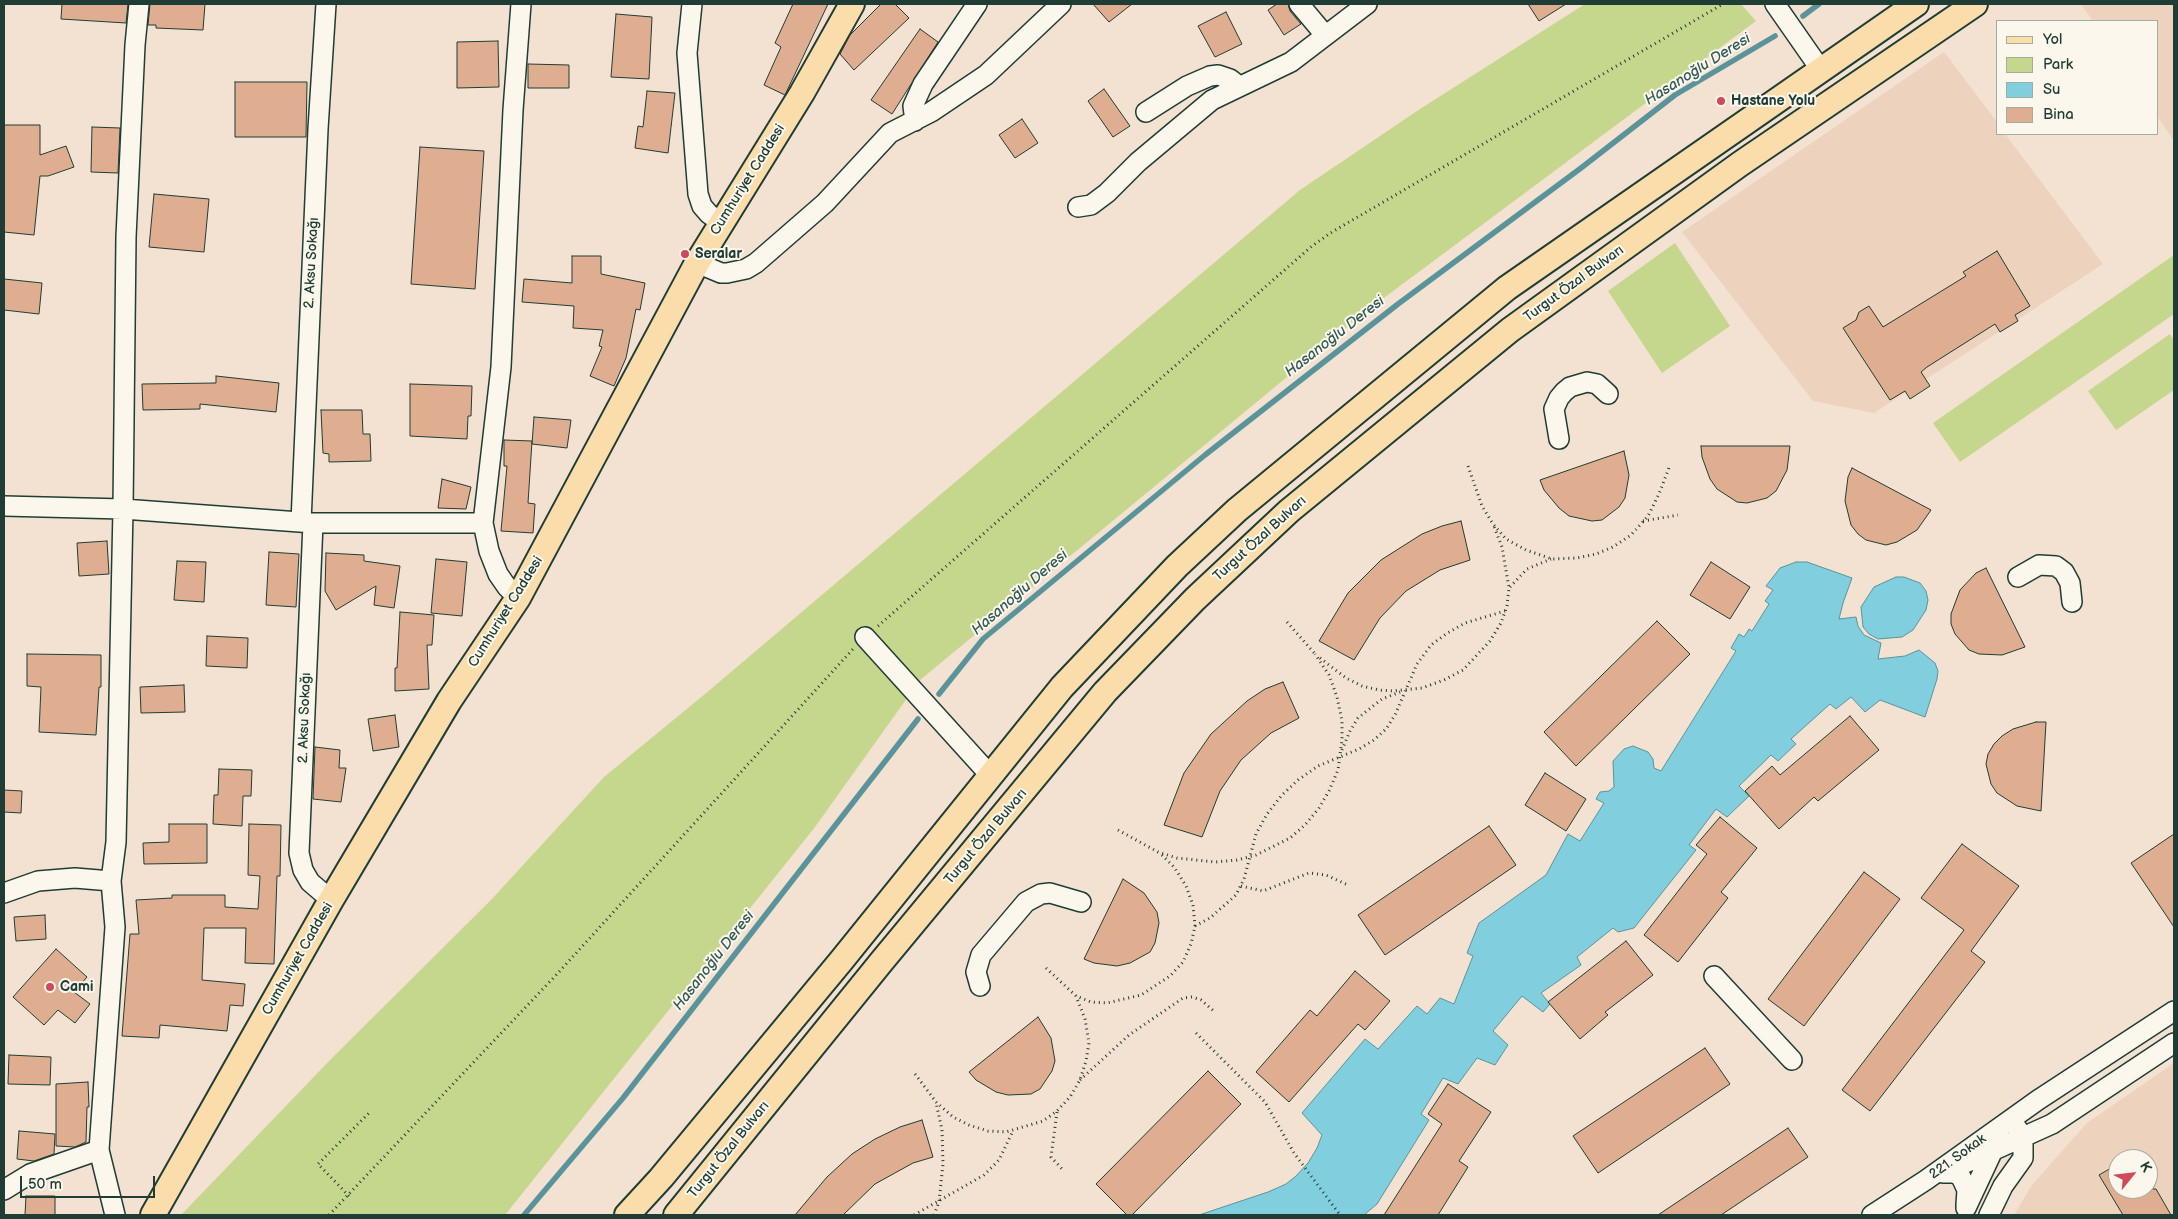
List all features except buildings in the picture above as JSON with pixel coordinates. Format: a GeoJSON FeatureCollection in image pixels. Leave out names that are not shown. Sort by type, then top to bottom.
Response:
{"type":"FeatureCollection","features":[{"type":"Feature","properties":{"kind":"main road","name":"Cumhuriyet Caddesi"},"geometry":{"type":"LineString","coordinates":[[153,1215],[331,900],[450,701],[518,598],[697,264],[802,93],[852,4]]}},
{"type":"Feature","properties":{"kind":"main road"},"geometry":{"type":"LineString","coordinates":[[627,1215],[661,1178],[829,976],[1062,686],[1177,566],[1237,510],[1507,288],[1916,4]]}},
{"type":"Feature","properties":{"kind":"main road","name":"Turgut Özal Bulvarı"},"geometry":{"type":"LineString","coordinates":[[676,1215],[882,961],[1105,692],[1195,599],[1260,538],[1289,511],[1510,330],[1740,164],[1975,4]]}},
{"type":"Feature","properties":{"kind":"street"},"geometry":{"type":"LineString","coordinates":[[115,1215],[99,1150],[115,927],[111,882],[116,842],[126,237],[135,45],[139,4]]}},
{"type":"Feature","properties":{"kind":"street","name":"2. Aksu Sokağı"},"geometry":{"type":"LineString","coordinates":[[326,4],[307,522],[299,853],[303,870],[310,882],[331,900]]}},
{"type":"Feature","properties":{"kind":"street"},"geometry":{"type":"LineString","coordinates":[[518,598],[498,574],[489,551],[483,523],[502,367],[513,110],[521,4]]}},
{"type":"Feature","properties":{"kind":"street"},"geometry":{"type":"LineString","coordinates":[[692,4],[687,53],[698,194],[702,206],[722,223]]}},
{"type":"Feature","properties":{"kind":"street"},"geometry":{"type":"LineString","coordinates":[[915,121],[913,106],[923,84],[977,4]]}},
{"type":"Feature","properties":{"kind":"street"},"geometry":{"type":"LineString","coordinates":[[697,264],[721,273],[727,273],[746,269],[756,263],[825,203],[890,133],[931,112],[986,74],[1061,4]]}},
{"type":"Feature","properties":{"kind":"street"},"geometry":{"type":"LineString","coordinates":[[1299,4],[1326,35]]}},
{"type":"Feature","properties":{"kind":"street"},"geometry":{"type":"LineString","coordinates":[[1078,207],[1091,205],[1107,194],[1138,162],[1212,100],[1291,62],[1367,4]]}},
{"type":"Feature","properties":{"kind":"street"},"geometry":{"type":"LineString","coordinates":[[1775,4],[1821,70]]}},
{"type":"Feature","properties":{"kind":"street"},"geometry":{"type":"LineString","coordinates":[[1146,112],[1186,86],[1210,76],[1218,75],[1230,79],[1239,86]]}},
{"type":"Feature","properties":{"kind":"street"},"geometry":{"type":"LineString","coordinates":[[1559,439],[1554,409],[1564,392],[1570,387],[1587,382],[1597,384],[1608,394]]}},
{"type":"Feature","properties":{"kind":"street"},"geometry":{"type":"LineString","coordinates":[[4,506],[123,509],[307,522],[483,523]]}},
{"type":"Feature","properties":{"kind":"street"},"geometry":{"type":"LineString","coordinates":[[2018,577],[2039,565],[2056,566],[2064,572],[2070,583],[2072,602]]}},
{"type":"Feature","properties":{"kind":"street"},"geometry":{"type":"LineString","coordinates":[[864,638],[990,775]]}},
{"type":"Feature","properties":{"kind":"street"},"geometry":{"type":"LineString","coordinates":[[4,894],[38,880],[75,878],[111,882]]}},
{"type":"Feature","properties":{"kind":"street"},"geometry":{"type":"LineString","coordinates":[[980,986],[976,972],[981,955],[1026,902],[1041,894],[1050,893],[1081,902]]}},
{"type":"Feature","properties":{"kind":"street"},"geometry":{"type":"LineString","coordinates":[[1714,976],[1792,1060]]}},
{"type":"Feature","properties":{"kind":"street","name":"221. Sokak"},"geometry":{"type":"LineString","coordinates":[[1926,1180],[2006,1123],[2174,1011]]}},
{"type":"Feature","properties":{"kind":"street","name":"221. Sokak"},"geometry":{"type":"LineString","coordinates":[[1926,1180],[2052,1124],[2174,1043]]}},
{"type":"Feature","properties":{"kind":"street"},"geometry":{"type":"LineString","coordinates":[[1964,1211],[2006,1123],[2015,1126],[2023,1137],[2023,1158]]}},
{"type":"Feature","properties":{"kind":"street"},"geometry":{"type":"LineString","coordinates":[[1989,1215],[2003,1186],[2023,1158],[2052,1124]]}},
{"type":"Feature","properties":{"kind":"street"},"geometry":{"type":"LineString","coordinates":[[4,1190],[30,1174],[99,1150]]}},
{"type":"Feature","properties":{"kind":"street"},"geometry":{"type":"LineString","coordinates":[[1943,1173],[1955,1174],[1961,1177],[1968,1190],[1964,1211]]}},
{"type":"Feature","properties":{"kind":"street"},"geometry":{"type":"LineString","coordinates":[[1872,1215],[1926,1180]]}},
{"type":"Feature","properties":{"kind":"path"},"geometry":{"type":"LineString","coordinates":[[329,1215],[558,973],[864,638],[1312,246],[1332,232],[1723,4]]}},
{"type":"Feature","properties":{"kind":"path"},"geometry":{"type":"LineString","coordinates":[[1493,524],[1506,539],[1526,550],[1552,558],[1577,558],[1596,554],[1613,547],[1632,535],[1659,494],[1670,465]]}},
{"type":"Feature","properties":{"kind":"path"},"geometry":{"type":"LineString","coordinates":[[1287,622],[1329,667],[1362,686],[1379,690],[1422,688],[1444,680],[1463,670],[1490,641],[1501,623],[1509,588],[1502,546],[1493,524],[1482,506],[1468,466]]}},
{"type":"Feature","properties":{"kind":"path"},"geometry":{"type":"LineString","coordinates":[[1643,521],[1678,515]]}},
{"type":"Feature","properties":{"kind":"path"},"geometry":{"type":"LineString","coordinates":[[1509,588],[1527,569],[1552,558]]}},
{"type":"Feature","properties":{"kind":"path"},"geometry":{"type":"LineString","coordinates":[[1195,926],[1210,918],[1236,895],[1260,827],[1282,796],[1298,780],[1318,766],[1374,740],[1386,729],[1395,715],[1417,664],[1431,645],[1465,623],[1505,611]]}},
{"type":"Feature","properties":{"kind":"path"},"geometry":{"type":"LineString","coordinates":[[1118,830],[1158,852],[1177,858],[1215,862],[1249,857],[1273,848],[1305,825],[1329,792],[1338,770],[1340,756],[1342,721],[1337,697],[1329,675],[1315,654]]}},
{"type":"Feature","properties":{"kind":"path"},"geometry":{"type":"LineString","coordinates":[[1340,756],[1350,731],[1358,718],[1382,699],[1405,690]]}},
{"type":"Feature","properties":{"kind":"path"},"geometry":{"type":"LineString","coordinates":[[1046,968],[1076,996],[1091,1002],[1107,1002],[1140,995],[1156,987],[1170,976],[1183,962],[1191,944],[1195,926],[1193,905],[1186,886],[1174,867],[1158,852]]}},
{"type":"Feature","properties":{"kind":"path"},"geometry":{"type":"LineString","coordinates":[[1240,886],[1263,891],[1309,873],[1326,875],[1348,885]]}},
{"type":"Feature","properties":{"kind":"path"},"geometry":{"type":"LineString","coordinates":[[915,1074],[936,1102],[953,1117],[969,1125],[988,1131],[1006,1132],[1043,1121],[1057,1111],[1070,1096],[1080,1080],[1086,1061],[1089,1043],[1084,1019],[1076,996]]}},
{"type":"Feature","properties":{"kind":"path"},"geometry":{"type":"LineString","coordinates":[[1080,1080],[1129,1035],[1183,998],[1192,997],[1201,1000],[1215,1012]]}},
{"type":"Feature","properties":{"kind":"path"},"geometry":{"type":"LineString","coordinates":[[1196,1033],[1265,1102],[1294,1153],[1340,1215]]}},
{"type":"Feature","properties":{"kind":"path"},"geometry":{"type":"LineString","coordinates":[[934,1215],[939,1202],[943,1164],[942,1130],[936,1102]]}},
{"type":"Feature","properties":{"kind":"path"},"geometry":{"type":"LineString","coordinates":[[1057,1111],[1051,1157],[1063,1170]]}},
{"type":"Feature","properties":{"kind":"path"},"geometry":{"type":"LineString","coordinates":[[349,1196],[318,1164],[370,1112]]}},
{"type":"Feature","properties":{"kind":"path"},"geometry":{"type":"LineString","coordinates":[[914,1215],[984,1176],[999,1160],[1014,1130]]}},
{"type":"Feature","properties":{"kind":"shaded area"},"geometry":{"type":"Polygon","coordinates":[[[2081,4],[2174,4],[2174,141],[2158,117],[2158,20],[2092,20],[2081,4]]]}},
{"type":"Feature","properties":{"kind":"shaded area"},"geometry":{"type":"Polygon","coordinates":[[[1944,52],[1996,121],[1996,135],[2006,135],[2103,264],[1874,413],[1813,401],[1682,232],[1944,52]]]}},
{"type":"Feature","properties":{"kind":"shaded area"},"geometry":{"type":"Polygon","coordinates":[[[2174,1063],[2174,1215],[2014,1215],[2032,1185],[2087,1123],[2174,1063]]]}},
{"type":"Feature","properties":{"kind":"green space"},"geometry":{"type":"Polygon","coordinates":[[[1585,4],[1741,4],[1756,21],[1373,306],[920,680],[815,827],[505,1215],[181,1215],[332,1058],[491,900],[604,777],[705,694],[1300,190],[1420,109],[1585,4]]]}},
{"type":"Feature","properties":{"kind":"green space"},"geometry":{"type":"Polygon","coordinates":[[[1675,243],[1730,326],[1662,373],[1608,291],[1675,243]]]}},
{"type":"Feature","properties":{"kind":"green space"},"geometry":{"type":"Polygon","coordinates":[[[2174,255],[2174,314],[1960,462],[1933,423],[2174,255]]]}},
{"type":"Feature","properties":{"kind":"green space"},"geometry":{"type":"Polygon","coordinates":[[[2170,334],[2174,340],[2174,390],[2116,430],[2088,391],[2170,334]]]}},
{"type":"Feature","properties":{"kind":"water"},"geometry":{"type":"Polygon","coordinates":[[[1796,562],[1807,562],[1852,578],[1839,619],[1856,617],[1858,626],[1864,635],[1881,643],[1878,659],[1905,656],[1919,650],[1935,663],[1938,671],[1937,679],[1925,717],[1880,700],[1865,712],[1851,697],[1836,709],[1830,704],[1791,739],[1796,744],[1778,761],[1771,755],[1739,786],[1749,796],[1727,817],[1716,809],[1689,845],[1696,850],[1634,928],[1618,932],[1613,928],[1577,957],[1581,965],[1541,993],[1550,1004],[1543,1012],[1522,996],[1493,1031],[1508,1045],[1495,1065],[1477,1058],[1458,1084],[1443,1078],[1421,1114],[1429,1120],[1377,1204],[1364,1215],[1199,1215],[1268,1192],[1286,1184],[1296,1176],[1308,1163],[1322,1135],[1302,1113],[1365,1039],[1378,1049],[1417,1006],[1427,1014],[1440,998],[1454,1004],[1473,956],[1467,953],[1479,923],[1546,875],[1568,834],[1580,841],[1604,803],[1596,799],[1600,792],[1609,791],[1614,787],[1613,761],[1624,749],[1633,746],[1648,752],[1653,759],[1654,768],[1661,771],[1736,651],[1731,648],[1739,634],[1744,637],[1749,629],[1752,631],[1769,604],[1765,601],[1773,590],[1766,586],[1780,568],[1796,562]]]}},
{"type":"Feature","properties":{"kind":"water"},"geometry":{"type":"Polygon","coordinates":[[[1896,577],[1904,577],[1920,583],[1926,591],[1928,600],[1926,610],[1913,630],[1902,637],[1878,639],[1869,634],[1863,627],[1861,607],[1874,587],[1896,577]]]}},
{"type":"Feature","properties":{"kind":"waterway","name":"Hasanoğlu Deresi"},"geometry":{"type":"LineString","coordinates":[[1803,16],[1819,4]]}},
{"type":"Feature","properties":{"kind":"waterway","name":"Hasanoğlu Deresi"},"geometry":{"type":"LineString","coordinates":[[939,694],[983,639],[1205,455],[1398,304],[1581,168],[1675,95],[1775,36]]}},
{"type":"Feature","properties":{"kind":"waterway","name":"Hasanoğlu Deresi"},"geometry":{"type":"LineString","coordinates":[[524,1215],[623,1098],[918,719]]}},
{"type":"Feature","properties":{"kind":"place","name":"Hastane Yolu"},"geometry":{"type":"Point","coordinates":[1721,101]}},
{"type":"Feature","properties":{"kind":"place","name":"Seralar"},"geometry":{"type":"Point","coordinates":[685,254]}},
{"type":"Feature","properties":{"kind":"place","name":"Cami"},"geometry":{"type":"Point","coordinates":[50,987]}}]}
